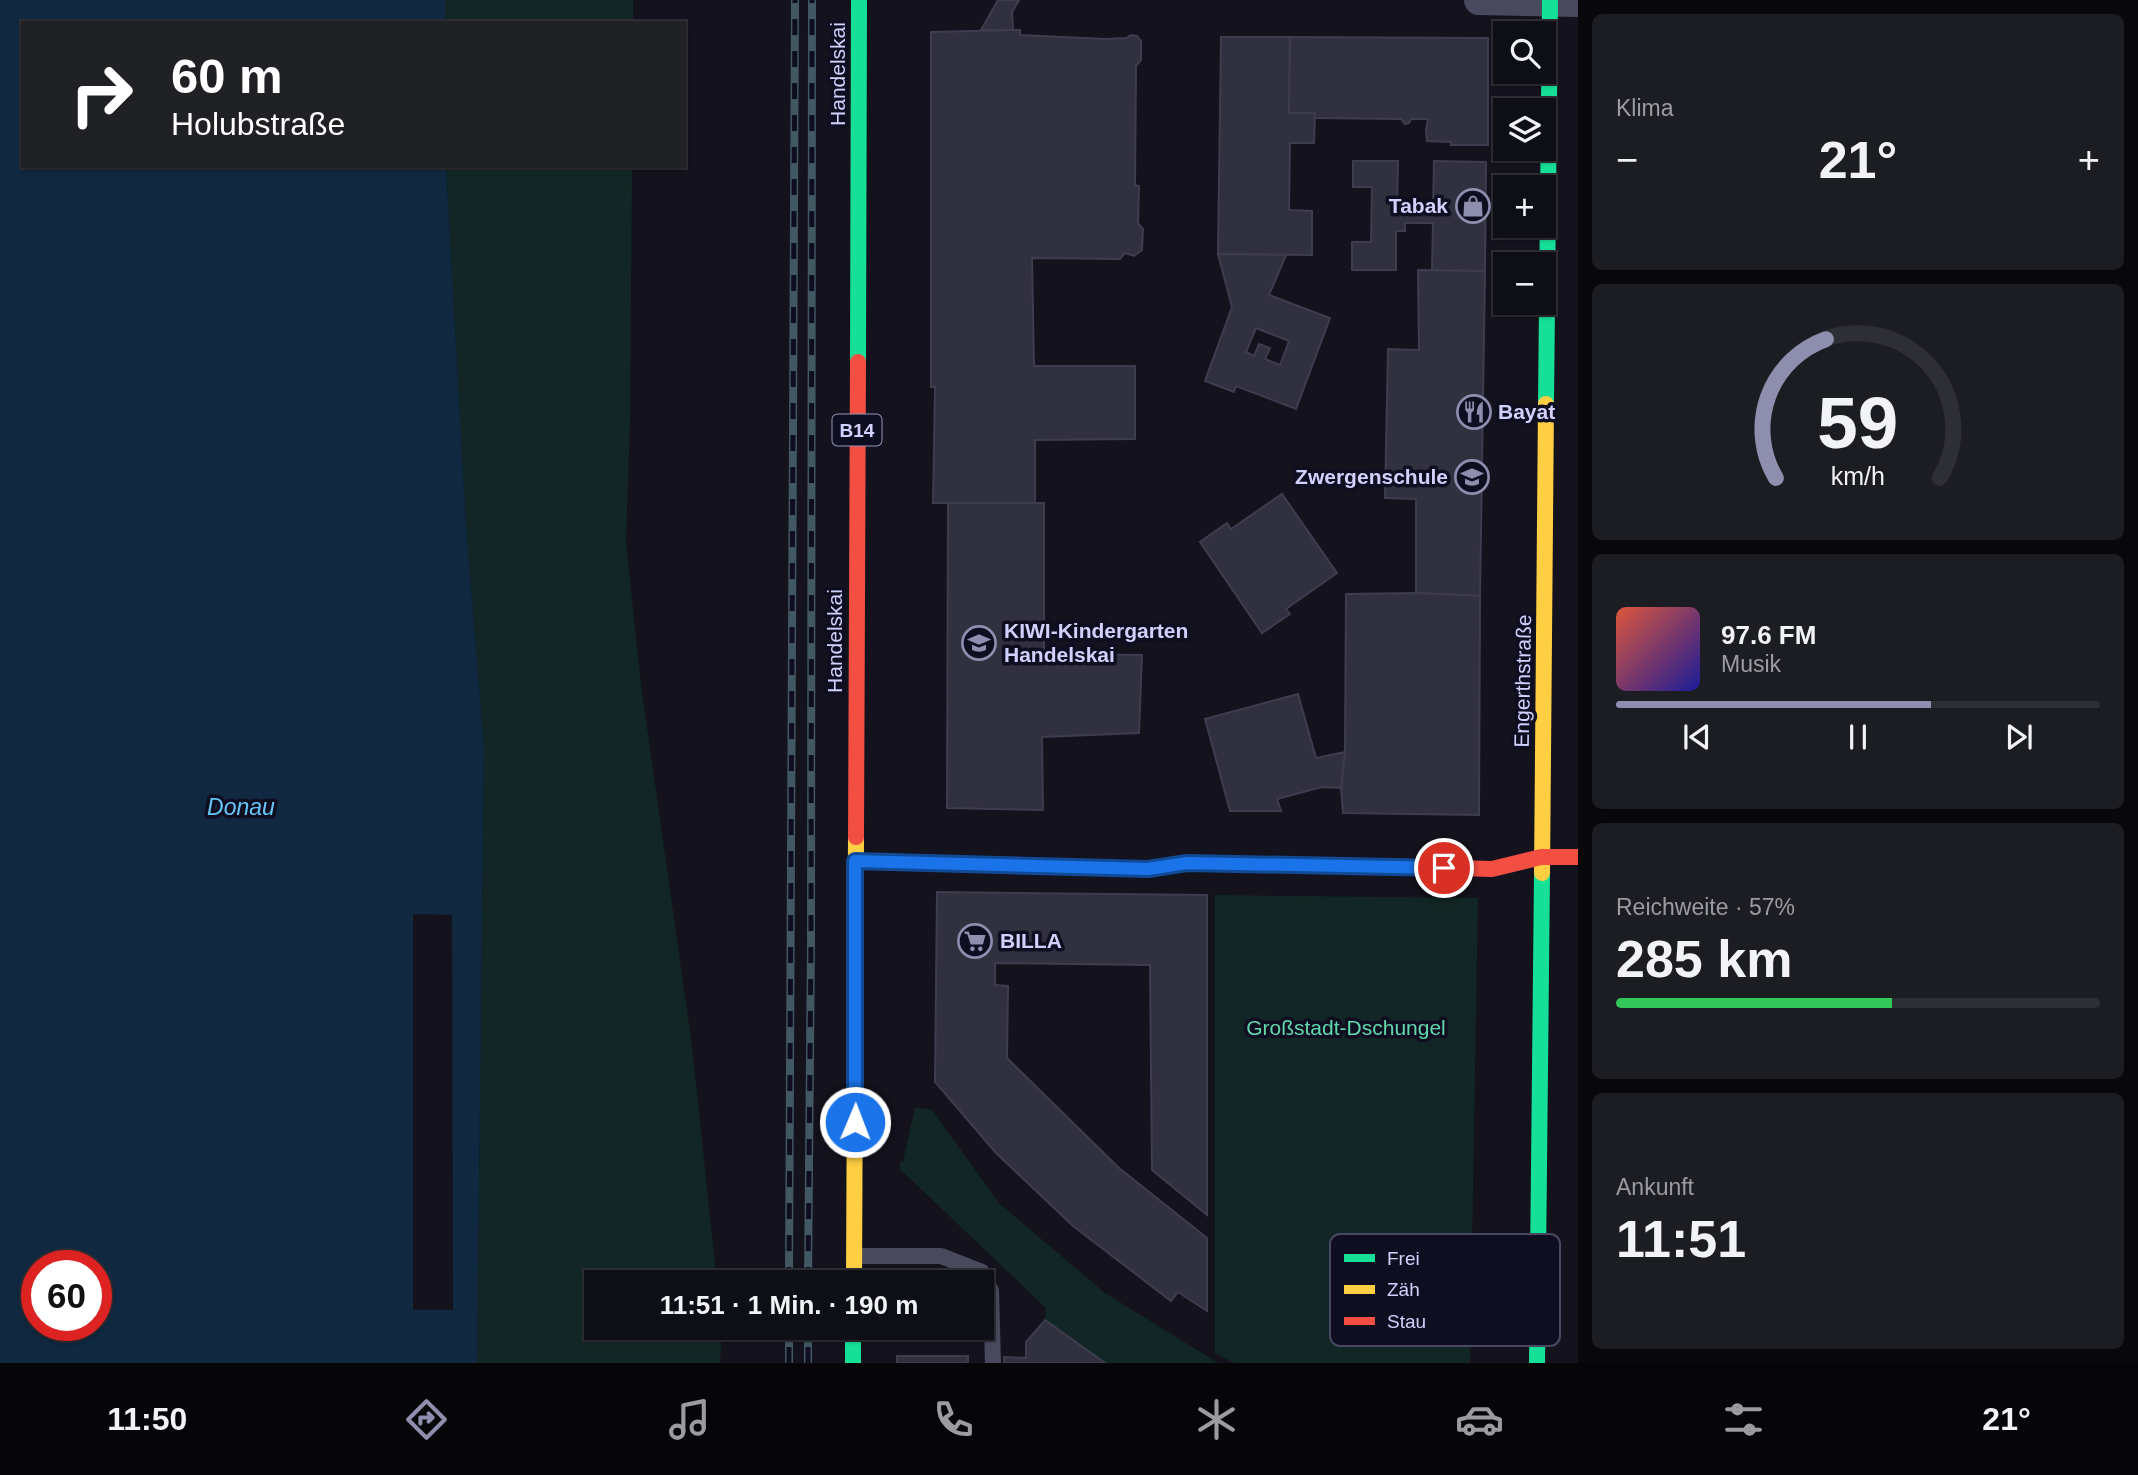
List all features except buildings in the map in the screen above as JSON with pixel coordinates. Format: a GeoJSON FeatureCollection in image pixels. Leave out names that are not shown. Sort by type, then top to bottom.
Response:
{"type":"FeatureCollection","features":[{"type":"Feature","properties":{"kind":"street","name":"Handelskai"},"geometry":{"type":"LineString","coordinates":[[854,1270],[859,0]]}},
{"type":"Feature","properties":{"kind":"street"},"geometry":{"type":"LineString","coordinates":[[1479,0],[1560,1]]}},
{"type":"Feature","properties":{"kind":"street","name":"Engerthstraße"},"geometry":{"type":"LineString","coordinates":[[1538,1234],[1541,857],[1560,1]]}},
{"type":"Feature","properties":{"kind":"street"},"geometry":{"type":"LineString","coordinates":[[855,861],[1148,869],[1187,863],[1492,869],[1541,857],[1578,857]]}},
{"type":"Feature","properties":{"kind":"street"},"geometry":{"type":"LineString","coordinates":[[853,1340],[853,1363]]}},
{"type":"Feature","properties":{"kind":"lane"},"geometry":{"type":"LineString","coordinates":[[854,1256],[941,1256],[982,1272],[991,1292],[993,1363]]}},
{"type":"Feature","properties":{"kind":"green space"},"geometry":{"type":"Polygon","coordinates":[[[445,0],[633,0],[633,21],[445,21],[445,0]]]}},
{"type":"Feature","properties":{"kind":"green space"},"geometry":{"type":"Polygon","coordinates":[[[446,168],[632,168],[626,542],[641,685],[692,1046],[716,1270],[584,1270],[584,1340],[721,1340],[720,1363],[477,1363],[484,748],[466,524],[446,168]]]}},
{"type":"Feature","properties":{"kind":"green space","name":"Großstadt-Dschungel"},"geometry":{"type":"Polygon","coordinates":[[[1215,895],[1478,898],[1472,1234],[1330,1234],[1330,1346],[1470,1346],[1470,1363],[1234,1363],[1215,1353],[1215,895]]]}},
{"type":"Feature","properties":{"kind":"green space"},"geometry":{"type":"Polygon","coordinates":[[[915,1107],[932,1110],[999,1203],[1105,1293],[1218,1363],[1105,1363],[1045,1320],[1046,1308],[900,1169],[915,1107]]]}},
{"type":"Feature","properties":{"kind":"water","name":"Donau"},"geometry":{"type":"Polygon","coordinates":[[[0,0],[445,0],[445,21],[21,21],[21,168],[446,168],[466,524],[484,748],[477,1363],[0,1363],[0,0]]]}},
{"type":"Feature","properties":{"kind":"pier"},"geometry":{"type":"Polygon","coordinates":[[[413,914],[452,915],[453,1310],[413,1310],[413,914]]]}},
{"type":"Feature","properties":{"kind":"railway"},"geometry":{"type":"LineString","coordinates":[[789,1270],[795,0]]}},
{"type":"Feature","properties":{"kind":"railway"},"geometry":{"type":"LineString","coordinates":[[808,1270],[812,0]]}},
{"type":"Feature","properties":{"kind":"railway"},"geometry":{"type":"LineString","coordinates":[[789,1340],[789,1363]]}},
{"type":"Feature","properties":{"kind":"railway"},"geometry":{"type":"LineString","coordinates":[[808,1340],[808,1363]]}},
{"type":"Feature","properties":{"kind":"traffic: fast"},"geometry":{"type":"LineString","coordinates":[[858,362],[859,0]]}},
{"type":"Feature","properties":{"kind":"traffic: fast"},"geometry":{"type":"LineString","coordinates":[[1546,404],[1550,0]]}},
{"type":"Feature","properties":{"kind":"traffic: fast"},"geometry":{"type":"LineString","coordinates":[[855,861],[1148,869],[1187,863],[1457,868]]}},
{"type":"Feature","properties":{"kind":"traffic: fast"},"geometry":{"type":"LineString","coordinates":[[1538,1234],[1542,873]]}},
{"type":"Feature","properties":{"kind":"traffic: fast"},"geometry":{"type":"LineString","coordinates":[[853,1340],[853,1363]]}},
{"type":"Feature","properties":{"kind":"traffic: fast"},"geometry":{"type":"LineString","coordinates":[[1537,1346],[1537,1363]]}},
{"type":"Feature","properties":{"kind":"traffic: slow"},"geometry":{"type":"LineString","coordinates":[[1542,873],[1546,404]]}},
{"type":"Feature","properties":{"kind":"traffic: slow"},"geometry":{"type":"LineString","coordinates":[[854,1270],[856,837]]}},
{"type":"Feature","properties":{"kind":"traffic: jam"},"geometry":{"type":"LineString","coordinates":[[856,837],[858,362]]}},
{"type":"Feature","properties":{"kind":"traffic: jam"},"geometry":{"type":"LineString","coordinates":[[1457,868],[1492,869],[1541,857],[1578,857]]}},
{"type":"Feature","properties":{"kind":"place","name":"Tabak"},"geometry":{"type":"Point","coordinates":[1473,206]}},
{"type":"Feature","properties":{"kind":"place","name":"Bayat"},"geometry":{"type":"Point","coordinates":[1474,412]}},
{"type":"Feature","properties":{"kind":"place","name":"Zwergenschule"},"geometry":{"type":"Point","coordinates":[1472,477]}},
{"type":"Feature","properties":{"kind":"place","name":"KIWI-Kindergarten Handelskai"},"geometry":{"type":"Point","coordinates":[979,643]}},
{"type":"Feature","properties":{"kind":"place","name":"BILLA"},"geometry":{"type":"Point","coordinates":[975,941]}},
{"type":"Feature","properties":{"kind":"route"},"geometry":{"type":"LineString","coordinates":[[855,1122],[855,861],[1148,869],[1187,863],[1444,868]]}}]}
